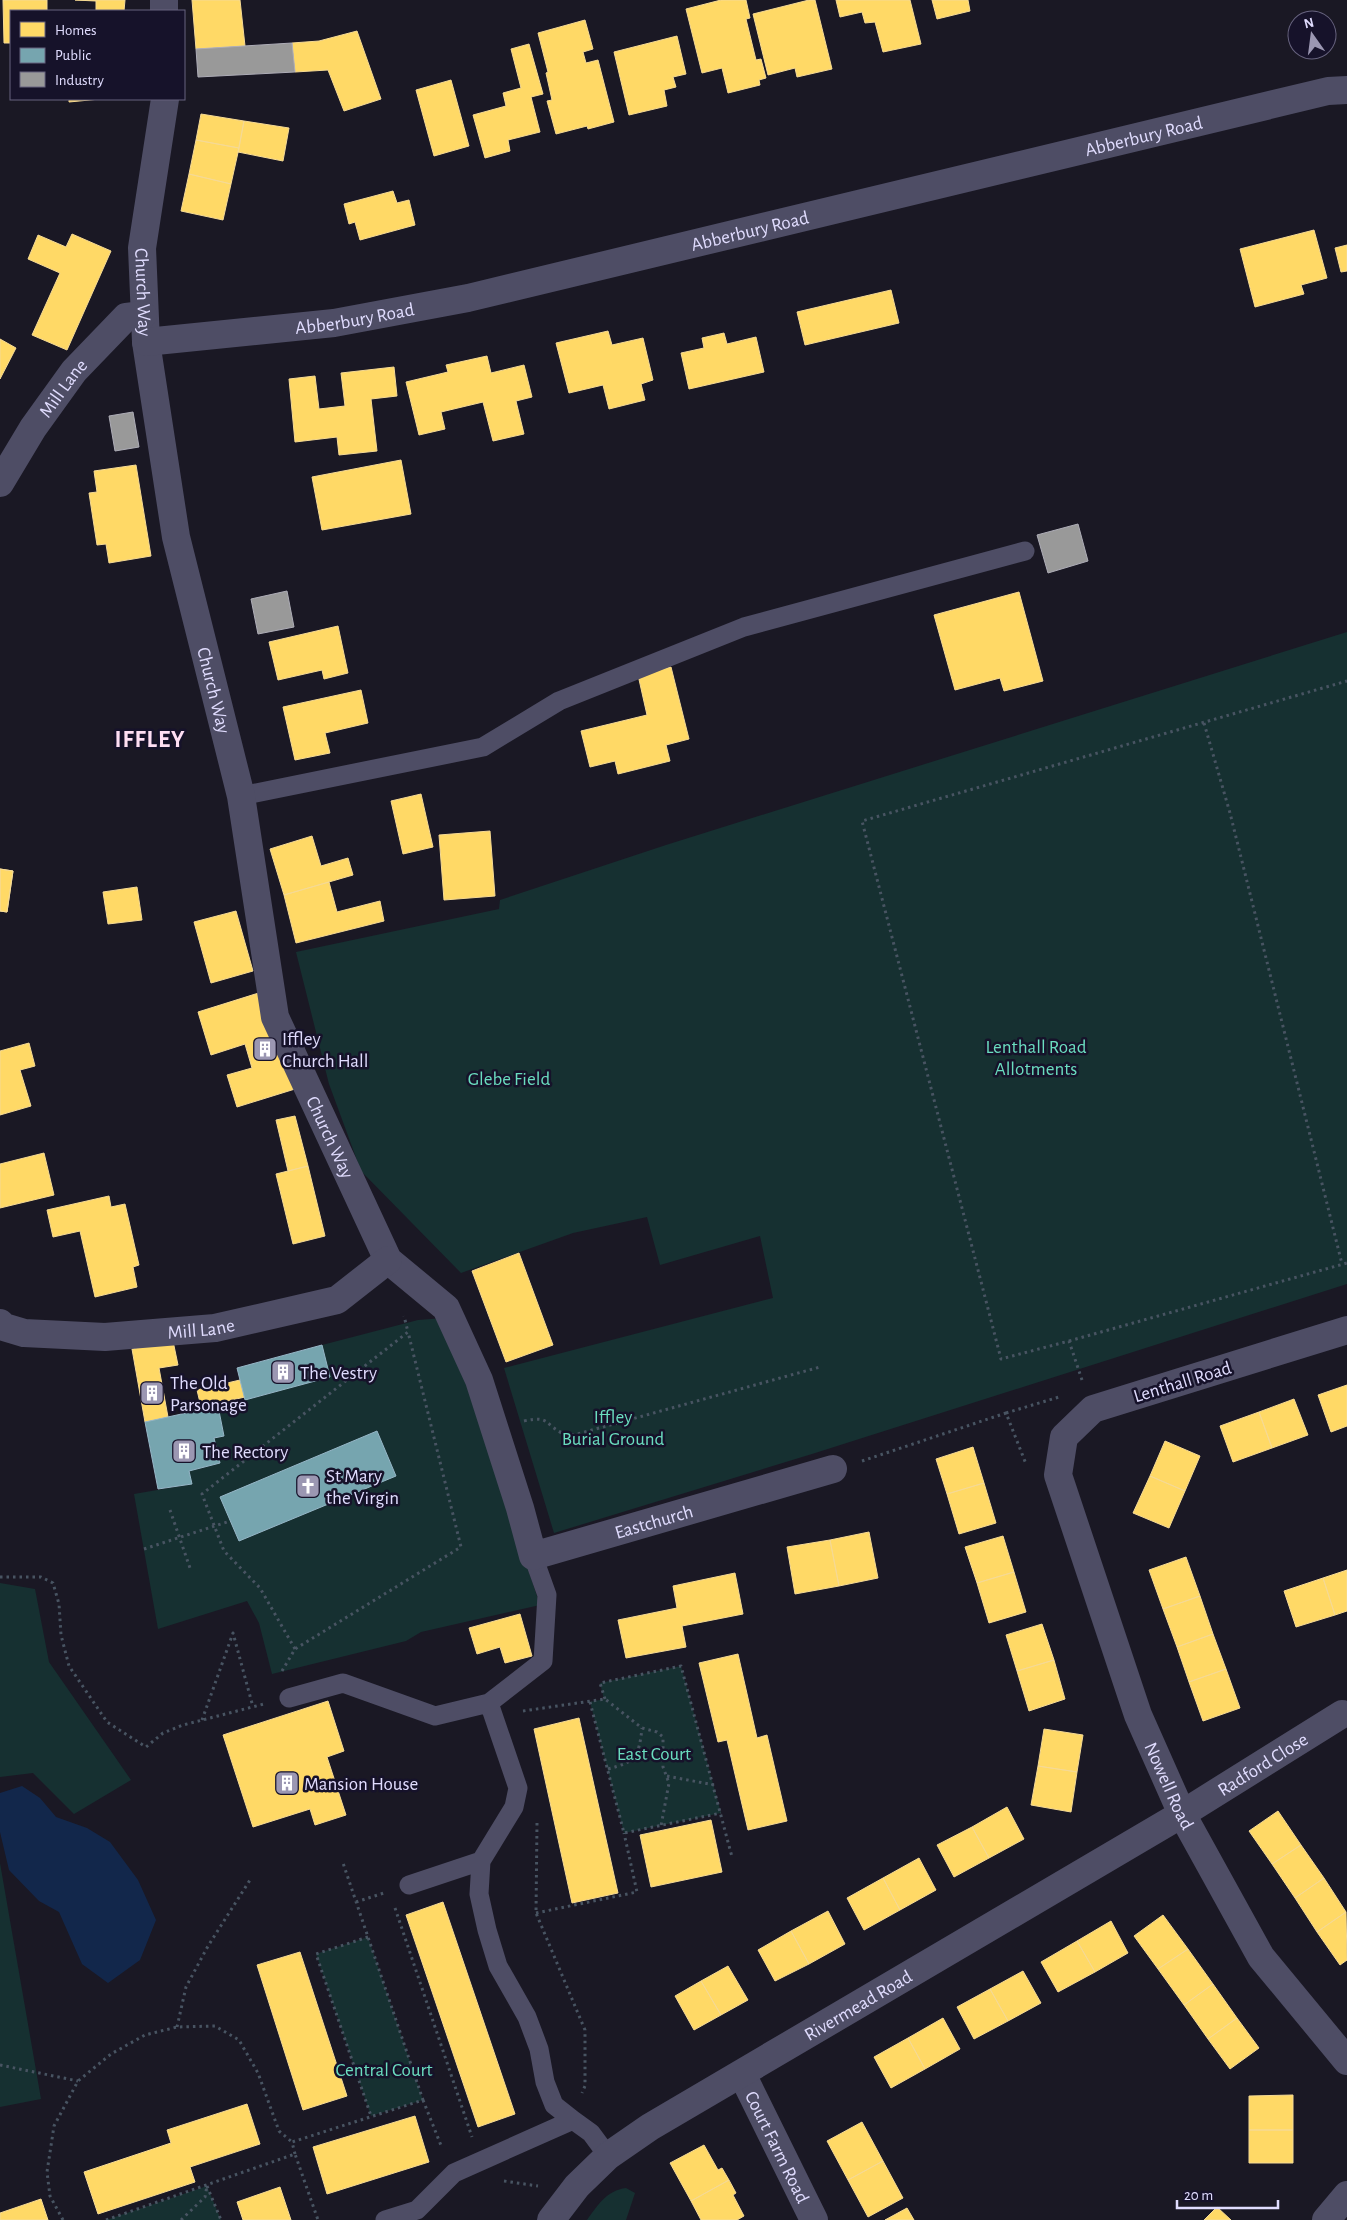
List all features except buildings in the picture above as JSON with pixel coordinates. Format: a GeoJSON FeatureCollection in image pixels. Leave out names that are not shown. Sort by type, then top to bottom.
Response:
{"type":"FeatureCollection","features":[{"type":"Feature","properties":{"kind":"street","name":"Abberbury Road"},"geometry":{"type":"LineString","coordinates":[[146,342],[334,323],[468,298],[1319,94],[1347,90]]}},
{"type":"Feature","properties":{"kind":"street","name":"Church Way"},"geometry":{"type":"LineString","coordinates":[[164,100],[142,248],[143,315],[176,537],[241,796],[275,1017],[388,1260]]}},
{"type":"Feature","properties":{"kind":"street","name":"Mill Lane"},"geometry":{"type":"LineString","coordinates":[[0,483],[33,428],[74,371],[126,317],[143,315]]}},
{"type":"Feature","properties":{"kind":"street","name":"Mill Lane"},"geometry":{"type":"LineString","coordinates":[[0,1323],[4,1327],[24,1333],[105,1337],[215,1328],[337,1300],[388,1260]]}},
{"type":"Feature","properties":{"kind":"street"},"geometry":{"type":"LineString","coordinates":[[388,1260],[446,1308],[479,1380],[520,1508],[533,1556]]}},
{"type":"Feature","properties":{"kind":"street","name":"Lenthall Road"},"geometry":{"type":"LineString","coordinates":[[1058,1475],[1064,1436],[1093,1409],[1347,1330]]}},
{"type":"Feature","properties":{"kind":"street","name":"Eastchurch"},"geometry":{"type":"LineString","coordinates":[[533,1556],[832,1469]]}},
{"type":"Feature","properties":{"kind":"street","name":"Nowell Road"},"geometry":{"type":"LineString","coordinates":[[1058,1475],[1138,1715],[1182,1814],[1261,1957],[1347,2061]]}},
{"type":"Feature","properties":{"kind":"street","name":"Radford Close"},"geometry":{"type":"LineString","coordinates":[[1182,1814],[1342,1714]]}},
{"type":"Feature","properties":{"kind":"street","name":"Rivermead Road"},"geometry":{"type":"LineString","coordinates":[[551,2220],[577,2186],[608,2156],[650,2127],[1182,1814]]}},
{"type":"Feature","properties":{"kind":"street","name":"Court Farm Road"},"geometry":{"type":"LineString","coordinates":[[742,2074],[814,2220]]}},
{"type":"Feature","properties":{"kind":"street"},"geometry":{"type":"LineString","coordinates":[[1326,2220],[1347,2195]]}},
{"type":"Feature","properties":{"kind":"lane"},"geometry":{"type":"LineString","coordinates":[[241,796],[483,747],[559,701],[744,627],[1025,551]]}},
{"type":"Feature","properties":{"kind":"lane"},"geometry":{"type":"LineString","coordinates":[[289,1698],[343,1683],[435,1716],[489,1702],[544,1661],[546,1595],[533,1556]]}},
{"type":"Feature","properties":{"kind":"lane"},"geometry":{"type":"LineString","coordinates":[[489,1702],[518,1788],[514,1807],[480,1861],[479,1894],[498,1966],[527,2017],[539,2050],[545,2082],[554,2105],[592,2133],[608,2156]]}},
{"type":"Feature","properties":{"kind":"lane"},"geometry":{"type":"LineString","coordinates":[[408,1885],[480,1861]]}},
{"type":"Feature","properties":{"kind":"lane"},"geometry":{"type":"LineString","coordinates":[[386,2220],[417,2210],[454,2173],[573,2120]]}},
{"type":"Feature","properties":{"kind":"path"},"geometry":{"type":"LineString","coordinates":[[1347,682],[862,822],[1001,1359],[1347,1263]]}},
{"type":"Feature","properties":{"kind":"path"},"geometry":{"type":"LineString","coordinates":[[1204,722],[1230,813],[1342,1264]]}},
{"type":"Feature","properties":{"kind":"path"},"geometry":{"type":"LineString","coordinates":[[403,1314],[408,1332],[460,1547],[295,1649],[260,1588],[224,1551],[202,1494],[408,1332]]}},
{"type":"Feature","properties":{"kind":"path"},"geometry":{"type":"LineString","coordinates":[[1069,1341],[1078,1370]]}},
{"type":"Feature","properties":{"kind":"path"},"geometry":{"type":"LineString","coordinates":[[494,1428],[532,1419],[547,1420],[562,1433],[574,1435],[820,1367]]}},
{"type":"Feature","properties":{"kind":"path"},"geometry":{"type":"LineString","coordinates":[[832,1469],[1006,1413],[1032,1477],[1058,1475]]}},
{"type":"Feature","properties":{"kind":"path"},"geometry":{"type":"LineString","coordinates":[[170,1510],[190,1568]]}},
{"type":"Feature","properties":{"kind":"path"},"geometry":{"type":"LineString","coordinates":[[144,1549],[230,1521]]}},
{"type":"Feature","properties":{"kind":"path"},"geometry":{"type":"LineString","coordinates":[[0,1577],[41,1577],[54,1584],[59,1604],[61,1635],[69,1666],[107,1722],[146,1747],[163,1733],[202,1720],[289,1698]]}},
{"type":"Feature","properties":{"kind":"path"},"geometry":{"type":"LineString","coordinates":[[202,1720],[232,1634],[254,1707]]}},
{"type":"Feature","properties":{"kind":"path"},"geometry":{"type":"LineString","coordinates":[[661,1826],[669,1783],[662,1750],[663,1738],[657,1732],[642,1728],[604,1699],[600,1683],[681,1666],[732,1857]]}},
{"type":"Feature","properties":{"kind":"path"},"geometry":{"type":"LineString","coordinates":[[489,1702],[526,1712],[604,1699]]}},
{"type":"Feature","properties":{"kind":"path"},"geometry":{"type":"LineString","coordinates":[[536,1913],[638,1892],[590,1702]]}},
{"type":"Feature","properties":{"kind":"path"},"geometry":{"type":"LineString","coordinates":[[608,1769],[628,1764],[640,1748],[642,1728]]}},
{"type":"Feature","properties":{"kind":"path"},"geometry":{"type":"LineString","coordinates":[[666,1776],[714,1785]]}},
{"type":"Feature","properties":{"kind":"path"},"geometry":{"type":"LineString","coordinates":[[518,1788],[537,1812],[536,1913],[585,2030],[585,2086],[573,2120]]}},
{"type":"Feature","properties":{"kind":"path"},"geometry":{"type":"LineString","coordinates":[[624,1833],[721,1812]]}},
{"type":"Feature","properties":{"kind":"path"},"geometry":{"type":"LineString","coordinates":[[292,2142],[424,2100],[343,1863]]}},
{"type":"Feature","properties":{"kind":"path"},"geometry":{"type":"LineString","coordinates":[[177,2027],[186,1986],[208,1946],[250,1880]]}},
{"type":"Feature","properties":{"kind":"path"},"geometry":{"type":"LineString","coordinates":[[392,1900],[470,2130]]}},
{"type":"Feature","properties":{"kind":"path"},"geometry":{"type":"LineString","coordinates":[[368,1936],[316,1954],[371,2116]]}},
{"type":"Feature","properties":{"kind":"path"},"geometry":{"type":"LineString","coordinates":[[63,2220],[50,2196],[47,2172],[54,2126],[78,2081],[111,2054],[145,2035],[177,2027],[215,2026],[239,2040],[258,2073],[279,2131],[292,2142],[318,2220]]}},
{"type":"Feature","properties":{"kind":"path"},"geometry":{"type":"LineString","coordinates":[[0,2064],[78,2081]]}},
{"type":"Feature","properties":{"kind":"path"},"geometry":{"type":"LineString","coordinates":[[106,2220],[295,2154]]}},
{"type":"Feature","properties":{"kind":"path"},"geometry":{"type":"LineString","coordinates":[[181,2220],[205,2197],[207,2186]]}},
{"type":"Feature","properties":{"kind":"path"},"geometry":{"type":"LineString","coordinates":[[207,2186],[221,2220]]}},
{"type":"Feature","properties":{"kind":"green space","name":"Lenthall Road Allotments"},"geometry":{"type":"Polygon","coordinates":[[[1347,632],[1347,1284],[812,1454],[554,1533],[504,1368],[773,1298],[760,1236],[660,1265],[647,1217],[573,1233],[461,1273],[361,1171],[329,1084],[296,952],[499,909],[500,900],[666,845],[1347,632]]]}},
{"type":"Feature","properties":{"kind":"green space"},"geometry":{"type":"Polygon","coordinates":[[[444,1318],[540,1605],[421,1632],[406,1641],[272,1674],[259,1623],[247,1601],[158,1629],[134,1494],[192,1484],[189,1471],[220,1463],[214,1438],[224,1435],[218,1406],[245,1400],[322,1345],[418,1320],[444,1318]]]}},
{"type":"Feature","properties":{"kind":"green space"},"geometry":{"type":"Polygon","coordinates":[[[0,1583],[35,1589],[49,1662],[131,1780],[74,1814],[33,1773],[0,1777],[0,1583]]]}},
{"type":"Feature","properties":{"kind":"green space","name":"East Court"},"geometry":{"type":"Polygon","coordinates":[[[681,1666],[721,1813],[624,1833],[590,1702],[604,1699],[600,1683],[681,1666]]]}},
{"type":"Feature","properties":{"kind":"green space"},"geometry":{"type":"Polygon","coordinates":[[[0,1863],[41,2099],[0,2107],[0,1863]]]}},
{"type":"Feature","properties":{"kind":"green space","name":"Central Court"},"geometry":{"type":"Polygon","coordinates":[[[368,1937],[423,2100],[371,2116],[316,1954],[368,1937]]]}},
{"type":"Feature","properties":{"kind":"green space"},"geometry":{"type":"Polygon","coordinates":[[[207,2186],[221,2220],[106,2220],[207,2186]]]}},
{"type":"Feature","properties":{"kind":"green space"},"geometry":{"type":"Polygon","coordinates":[[[626,2188],[635,2193],[626,2220],[587,2220],[608,2195],[619,2189],[626,2188]]]}},
{"type":"Feature","properties":{"kind":"water"},"geometry":{"type":"Polygon","coordinates":[[[22,1786],[40,1798],[56,1817],[87,1828],[110,1842],[138,1880],[156,1920],[140,1960],[108,1983],[82,1964],[59,1912],[39,1901],[9,1870],[0,1832],[0,1793],[22,1786]]]}},
{"type":"Feature","properties":{"kind":"place","name":"Iffley Church Hall"},"geometry":{"type":"Point","coordinates":[265,1049]}},
{"type":"Feature","properties":{"kind":"place","name":"The Vestry"},"geometry":{"type":"Point","coordinates":[283,1372]}},
{"type":"Feature","properties":{"kind":"place","name":"The Old Parsonage"},"geometry":{"type":"Point","coordinates":[152,1393]}},
{"type":"Feature","properties":{"kind":"place","name":"The Rectory"},"geometry":{"type":"Point","coordinates":[184,1451]}},
{"type":"Feature","properties":{"kind":"place","name":"St Mary the Virgin"},"geometry":{"type":"Point","coordinates":[308,1486]}},
{"type":"Feature","properties":{"kind":"place","name":"Mansion House"},"geometry":{"type":"Point","coordinates":[287,1783]}},
{"type":"Feature","properties":{"kind":"district","name":"IFFLEY"},"geometry":{"type":"Point","coordinates":[150,739]}},
{"type":"Feature","properties":{"kind":"park label","name":"Glebe Field"},"geometry":{"type":"Point","coordinates":[509,1078]}},
{"type":"Feature","properties":{"kind":"park label","name":"Iffley Burial Ground"},"geometry":{"type":"Point","coordinates":[613,1427]}}]}
